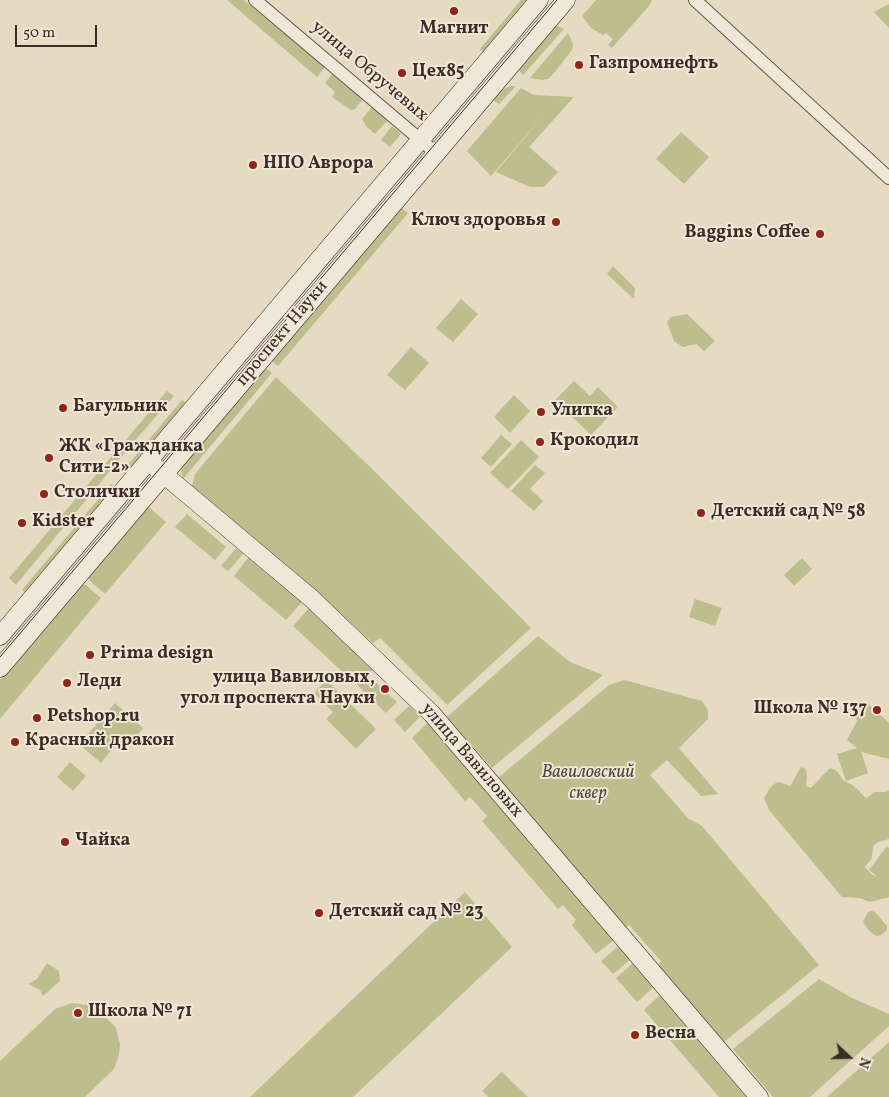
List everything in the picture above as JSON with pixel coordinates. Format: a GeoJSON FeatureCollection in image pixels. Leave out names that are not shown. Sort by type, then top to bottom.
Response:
{"type":"FeatureCollection","features":[{"type":"Feature","properties":{"kind":"main road","name":"проспект Науки"},"geometry":{"type":"LineString","coordinates":[[0,636],[539,0]]}},
{"type":"Feature","properties":{"kind":"main road","name":"проспект Науки"},"geometry":{"type":"LineString","coordinates":[[0,668],[566,0]]}},
{"type":"Feature","properties":{"kind":"main road","name":"улица Вавиловых"},"geometry":{"type":"LineString","coordinates":[[148,461],[312,598],[432,714],[759,1097]]}},
{"type":"Feature","properties":{"kind":"street","name":"улица Обручевых"},"geometry":{"type":"LineString","coordinates":[[255,0],[436,152]]}},
{"type":"Feature","properties":{"kind":"street"},"geometry":{"type":"LineString","coordinates":[[695,0],[889,178]]}},
{"type":"Feature","properties":{"kind":"green space"},"geometry":{"type":"Polygon","coordinates":[[[227,0],[244,0],[325,67],[317,77],[227,0]]]}},
{"type":"Feature","properties":{"kind":"green space"},"geometry":{"type":"Polygon","coordinates":[[[521,0],[529,0],[484,53],[480,49],[521,0]]]}},
{"type":"Feature","properties":{"kind":"green space"},"geometry":{"type":"Polygon","coordinates":[[[596,0],[652,0],[649,6],[612,48],[608,45],[613,39],[606,33],[603,35],[591,28],[583,17],[596,0]]]}},
{"type":"Feature","properties":{"kind":"green space"},"geometry":{"type":"Polygon","coordinates":[[[889,4],[889,28],[874,12],[889,4]]]}},
{"type":"Feature","properties":{"kind":"green space"},"geometry":{"type":"Polygon","coordinates":[[[557,26],[564,29],[523,75],[518,69],[553,27],[557,26]]]}},
{"type":"Feature","properties":{"kind":"green space"},"geometry":{"type":"Polygon","coordinates":[[[568,33],[573,44],[572,50],[554,73],[548,79],[530,78],[568,33]]]}},
{"type":"Feature","properties":{"kind":"green space"},"geometry":{"type":"Polygon","coordinates":[[[333,73],[363,99],[355,109],[351,110],[332,97],[335,92],[325,83],[333,73]]]}},
{"type":"Feature","properties":{"kind":"green space"},"geometry":{"type":"Polygon","coordinates":[[[510,86],[516,86],[499,104],[492,99],[498,92],[510,86]]]}},
{"type":"Feature","properties":{"kind":"green space"},"geometry":{"type":"Polygon","coordinates":[[[521,88],[534,95],[574,97],[529,147],[558,172],[544,187],[530,187],[496,172],[544,115],[491,176],[467,151],[521,88]]]}},
{"type":"Feature","properties":{"kind":"green space"},"geometry":{"type":"Polygon","coordinates":[[[372,107],[388,120],[375,134],[366,126],[362,119],[372,107]]]}},
{"type":"Feature","properties":{"kind":"green space"},"geometry":{"type":"Polygon","coordinates":[[[392,126],[401,134],[390,147],[381,140],[392,126]]]}},
{"type":"Feature","properties":{"kind":"green space"},"geometry":{"type":"Polygon","coordinates":[[[681,132],[709,157],[684,184],[656,159],[681,132]]]}},
{"type":"Feature","properties":{"kind":"green space"},"geometry":{"type":"Polygon","coordinates":[[[401,208],[408,213],[278,366],[271,360],[401,208]]]}},
{"type":"Feature","properties":{"kind":"green space"},"geometry":{"type":"Polygon","coordinates":[[[613,266],[635,288],[634,299],[607,274],[613,266]]]}},
{"type":"Feature","properties":{"kind":"green space"},"geometry":{"type":"Polygon","coordinates":[[[461,299],[478,314],[453,342],[436,328],[461,299]]]}},
{"type":"Feature","properties":{"kind":"green space"},"geometry":{"type":"Polygon","coordinates":[[[687,314],[715,341],[704,351],[696,344],[683,347],[674,341],[667,322],[671,317],[687,314]]]}},
{"type":"Feature","properties":{"kind":"green space"},"geometry":{"type":"Polygon","coordinates":[[[411,347],[429,363],[405,390],[387,375],[411,347]]]}},
{"type":"Feature","properties":{"kind":"green space"},"geometry":{"type":"Polygon","coordinates":[[[265,367],[272,373],[183,479],[181,472],[183,464],[265,367]]]}},
{"type":"Feature","properties":{"kind":"green space"},"geometry":{"type":"Polygon","coordinates":[[[276,377],[367,464],[531,628],[447,705],[380,638],[373,643],[315,590],[192,486],[195,474],[276,377]]]}},
{"type":"Feature","properties":{"kind":"green space"},"geometry":{"type":"Polygon","coordinates":[[[574,381],[590,396],[598,387],[618,407],[591,435],[555,400],[574,381]]]}},
{"type":"Feature","properties":{"kind":"green space"},"geometry":{"type":"Polygon","coordinates":[[[167,391],[174,396],[130,446],[125,441],[167,391]]]}},
{"type":"Feature","properties":{"kind":"green space"},"geometry":{"type":"Polygon","coordinates":[[[514,395],[530,411],[510,433],[494,417],[514,395]]]}},
{"type":"Feature","properties":{"kind":"green space"},"geometry":{"type":"Polygon","coordinates":[[[182,400],[187,404],[126,475],[122,472],[182,400]]]}},
{"type":"Feature","properties":{"kind":"green space"},"geometry":{"type":"Polygon","coordinates":[[[501,435],[512,444],[491,467],[481,458],[501,435]]]}},
{"type":"Feature","properties":{"kind":"green space"},"geometry":{"type":"Polygon","coordinates":[[[521,440],[539,457],[508,489],[490,473],[521,440]]]}},
{"type":"Feature","properties":{"kind":"green space"},"geometry":{"type":"Polygon","coordinates":[[[122,444],[128,449],[16,585],[9,578],[122,444]]]}},
{"type":"Feature","properties":{"kind":"green space"},"geometry":{"type":"Polygon","coordinates":[[[535,465],[545,473],[530,489],[543,501],[534,511],[511,491],[535,465]]]}},
{"type":"Feature","properties":{"kind":"green space"},"geometry":{"type":"Polygon","coordinates":[[[111,484],[115,488],[26,593],[22,590],[111,484]]]}},
{"type":"Feature","properties":{"kind":"green space"},"geometry":{"type":"Polygon","coordinates":[[[148,506],[166,522],[105,594],[88,577],[148,506]]]}},
{"type":"Feature","properties":{"kind":"green space"},"geometry":{"type":"Polygon","coordinates":[[[187,514],[226,547],[215,560],[175,527],[187,514]]]}},
{"type":"Feature","properties":{"kind":"green space"},"geometry":{"type":"Polygon","coordinates":[[[236,548],[243,554],[228,571],[221,566],[236,548]]]}},
{"type":"Feature","properties":{"kind":"green space"},"geometry":{"type":"Polygon","coordinates":[[[248,558],[302,602],[286,620],[234,576],[248,558]]]}},
{"type":"Feature","properties":{"kind":"green space"},"geometry":{"type":"Polygon","coordinates":[[[802,558],[812,569],[794,586],[784,575],[802,558]]]}},
{"type":"Feature","properties":{"kind":"green space"},"geometry":{"type":"Polygon","coordinates":[[[82,584],[86,585],[101,598],[0,719],[0,680],[82,584]]]}},
{"type":"Feature","properties":{"kind":"green space"},"geometry":{"type":"Polygon","coordinates":[[[695,599],[722,608],[715,626],[689,617],[695,599]]]}},
{"type":"Feature","properties":{"kind":"green space"},"geometry":{"type":"Polygon","coordinates":[[[309,608],[373,670],[367,675],[348,677],[293,626],[309,608]]]}},
{"type":"Feature","properties":{"kind":"green space","name":"Вавиловский сквер"},"geometry":{"type":"Polygon","coordinates":[[[538,636],[570,662],[603,675],[492,768],[447,717],[538,636]]]}},
{"type":"Feature","properties":{"kind":"green space"},"geometry":{"type":"Polygon","coordinates":[[[372,679],[397,702],[386,713],[354,682],[372,679]]]}},
{"type":"Feature","properties":{"kind":"green space"},"geometry":{"type":"Polygon","coordinates":[[[326,680],[376,729],[356,749],[326,719],[333,712],[314,693],[326,680]]]}},
{"type":"Feature","properties":{"kind":"green space","name":"Вавиловский сквер"},"geometry":{"type":"Polygon","coordinates":[[[624,680],[702,701],[708,710],[708,719],[679,748],[718,794],[701,796],[667,760],[650,775],[688,818],[702,826],[819,965],[724,1042],[658,965],[661,961],[629,925],[626,927],[498,778],[609,685],[624,680]]]}},
{"type":"Feature","properties":{"kind":"green space"},"geometry":{"type":"Polygon","coordinates":[[[858,701],[868,703],[875,712],[889,723],[889,759],[861,751],[868,773],[846,781],[837,754],[857,748],[847,740],[857,721],[853,710],[858,701]]]}},
{"type":"Feature","properties":{"kind":"green space"},"geometry":{"type":"Polygon","coordinates":[[[115,703],[143,728],[132,742],[124,735],[101,763],[79,744],[115,703]]]}},
{"type":"Feature","properties":{"kind":"green space"},"geometry":{"type":"Polygon","coordinates":[[[409,706],[420,717],[405,732],[394,720],[409,706]]]}},
{"type":"Feature","properties":{"kind":"green space"},"geometry":{"type":"Polygon","coordinates":[[[427,723],[614,940],[596,954],[572,925],[576,920],[563,905],[558,909],[482,821],[487,816],[470,797],[465,801],[412,738],[427,723]]]}},
{"type":"Feature","properties":{"kind":"green space"},"geometry":{"type":"Polygon","coordinates":[[[70,762],[86,776],[73,791],[57,777],[70,762]]]}},
{"type":"Feature","properties":{"kind":"green space"},"geometry":{"type":"Polygon","coordinates":[[[801,767],[806,769],[806,786],[811,788],[830,768],[837,771],[843,780],[854,786],[866,798],[875,792],[886,792],[889,790],[889,839],[878,842],[873,846],[872,858],[865,867],[872,875],[877,876],[869,870],[887,846],[889,848],[889,897],[870,902],[859,898],[842,897],[769,810],[764,798],[770,788],[779,782],[790,786],[801,767]]]}},
{"type":"Feature","properties":{"kind":"green space"},"geometry":{"type":"Polygon","coordinates":[[[465,892],[512,947],[353,1097],[250,1097],[465,892]]]}},
{"type":"Feature","properties":{"kind":"green space"},"geometry":{"type":"Polygon","coordinates":[[[868,912],[875,912],[887,926],[887,930],[881,935],[877,936],[870,932],[863,922],[868,912]]]}},
{"type":"Feature","properties":{"kind":"green space"},"geometry":{"type":"Polygon","coordinates":[[[619,946],[630,960],[613,974],[601,961],[619,946]]]}},
{"type":"Feature","properties":{"kind":"green space"},"geometry":{"type":"Polygon","coordinates":[[[47,963],[59,971],[60,981],[43,996],[40,990],[28,984],[37,979],[47,963]]]}},
{"type":"Feature","properties":{"kind":"green space"},"geometry":{"type":"Polygon","coordinates":[[[633,963],[654,987],[637,1002],[616,978],[633,963]]]}},
{"type":"Feature","properties":{"kind":"green space"},"geometry":{"type":"Polygon","coordinates":[[[819,979],[852,998],[889,1014],[889,1026],[810,1097],[773,1097],[733,1049],[819,979]]]}},
{"type":"Feature","properties":{"kind":"green space"},"geometry":{"type":"Polygon","coordinates":[[[660,995],[747,1097],[719,1097],[644,1010],[660,995]]]}},
{"type":"Feature","properties":{"kind":"green space","name":"Школа № 71"},"geometry":{"type":"Polygon","coordinates":[[[72,1003],[87,1005],[100,1011],[116,1028],[120,1044],[119,1055],[114,1069],[85,1097],[0,1097],[0,1061],[55,1009],[72,1003]]]}},
{"type":"Feature","properties":{"kind":"green space"},"geometry":{"type":"Polygon","coordinates":[[[889,1042],[889,1097],[827,1097],[889,1042]]]}},
{"type":"Feature","properties":{"kind":"green space"},"geometry":{"type":"Polygon","coordinates":[[[501,1072],[528,1097],[488,1097],[482,1091],[501,1072]]]}},
{"type":"Feature","properties":{"kind":"tram line"},"geometry":{"type":"LineString","coordinates":[[0,657],[557,0]]}},
{"type":"Feature","properties":{"kind":"place","name":"Магнит"},"geometry":{"type":"Point","coordinates":[454,11]}},
{"type":"Feature","properties":{"kind":"place","name":"Газпромнефть"},"geometry":{"type":"Point","coordinates":[579,65]}},
{"type":"Feature","properties":{"kind":"place","name":"Цех85"},"geometry":{"type":"Point","coordinates":[402,73]}},
{"type":"Feature","properties":{"kind":"place","name":"НПО Аврора"},"geometry":{"type":"Point","coordinates":[253,165]}},
{"type":"Feature","properties":{"kind":"place","name":"Ключ здоровья"},"geometry":{"type":"Point","coordinates":[556,222]}},
{"type":"Feature","properties":{"kind":"place","name":"Baggins Coffee"},"geometry":{"type":"Point","coordinates":[820,234]}},
{"type":"Feature","properties":{"kind":"place","name":"Багульник"},"geometry":{"type":"Point","coordinates":[63,408]}},
{"type":"Feature","properties":{"kind":"place","name":"Улитка"},"geometry":{"type":"Point","coordinates":[541,412]}},
{"type":"Feature","properties":{"kind":"place","name":"Крокодил"},"geometry":{"type":"Point","coordinates":[540,442]}},
{"type":"Feature","properties":{"kind":"place","name":"ЖК «Гражданка Сити-2»"},"geometry":{"type":"Point","coordinates":[49,458]}},
{"type":"Feature","properties":{"kind":"place","name":"Столички"},"geometry":{"type":"Point","coordinates":[44,494]}},
{"type":"Feature","properties":{"kind":"place","name":"Детский сад № 58"},"geometry":{"type":"Point","coordinates":[701,513]}},
{"type":"Feature","properties":{"kind":"place","name":"Kidster"},"geometry":{"type":"Point","coordinates":[22,523]}},
{"type":"Feature","properties":{"kind":"place","name":"Prima design"},"geometry":{"type":"Point","coordinates":[90,655]}},
{"type":"Feature","properties":{"kind":"place","name":"Леди"},"geometry":{"type":"Point","coordinates":[67,683]}},
{"type":"Feature","properties":{"kind":"place","name":"улица Вавиловых, угол проспекта Науки"},"geometry":{"type":"Point","coordinates":[385,689]}},
{"type":"Feature","properties":{"kind":"place","name":"Школа № 137"},"geometry":{"type":"Point","coordinates":[877,710]}},
{"type":"Feature","properties":{"kind":"place","name":"Petshop.ru"},"geometry":{"type":"Point","coordinates":[37,718]}},
{"type":"Feature","properties":{"kind":"place","name":"Красный дракон"},"geometry":{"type":"Point","coordinates":[15,742]}},
{"type":"Feature","properties":{"kind":"place","name":"Чайка"},"geometry":{"type":"Point","coordinates":[65,842]}},
{"type":"Feature","properties":{"kind":"place","name":"Детский сад № 23"},"geometry":{"type":"Point","coordinates":[319,913]}},
{"type":"Feature","properties":{"kind":"place","name":"Школа № 71"},"geometry":{"type":"Point","coordinates":[78,1013]}},
{"type":"Feature","properties":{"kind":"place","name":"Весна"},"geometry":{"type":"Point","coordinates":[635,1035]}}]}
